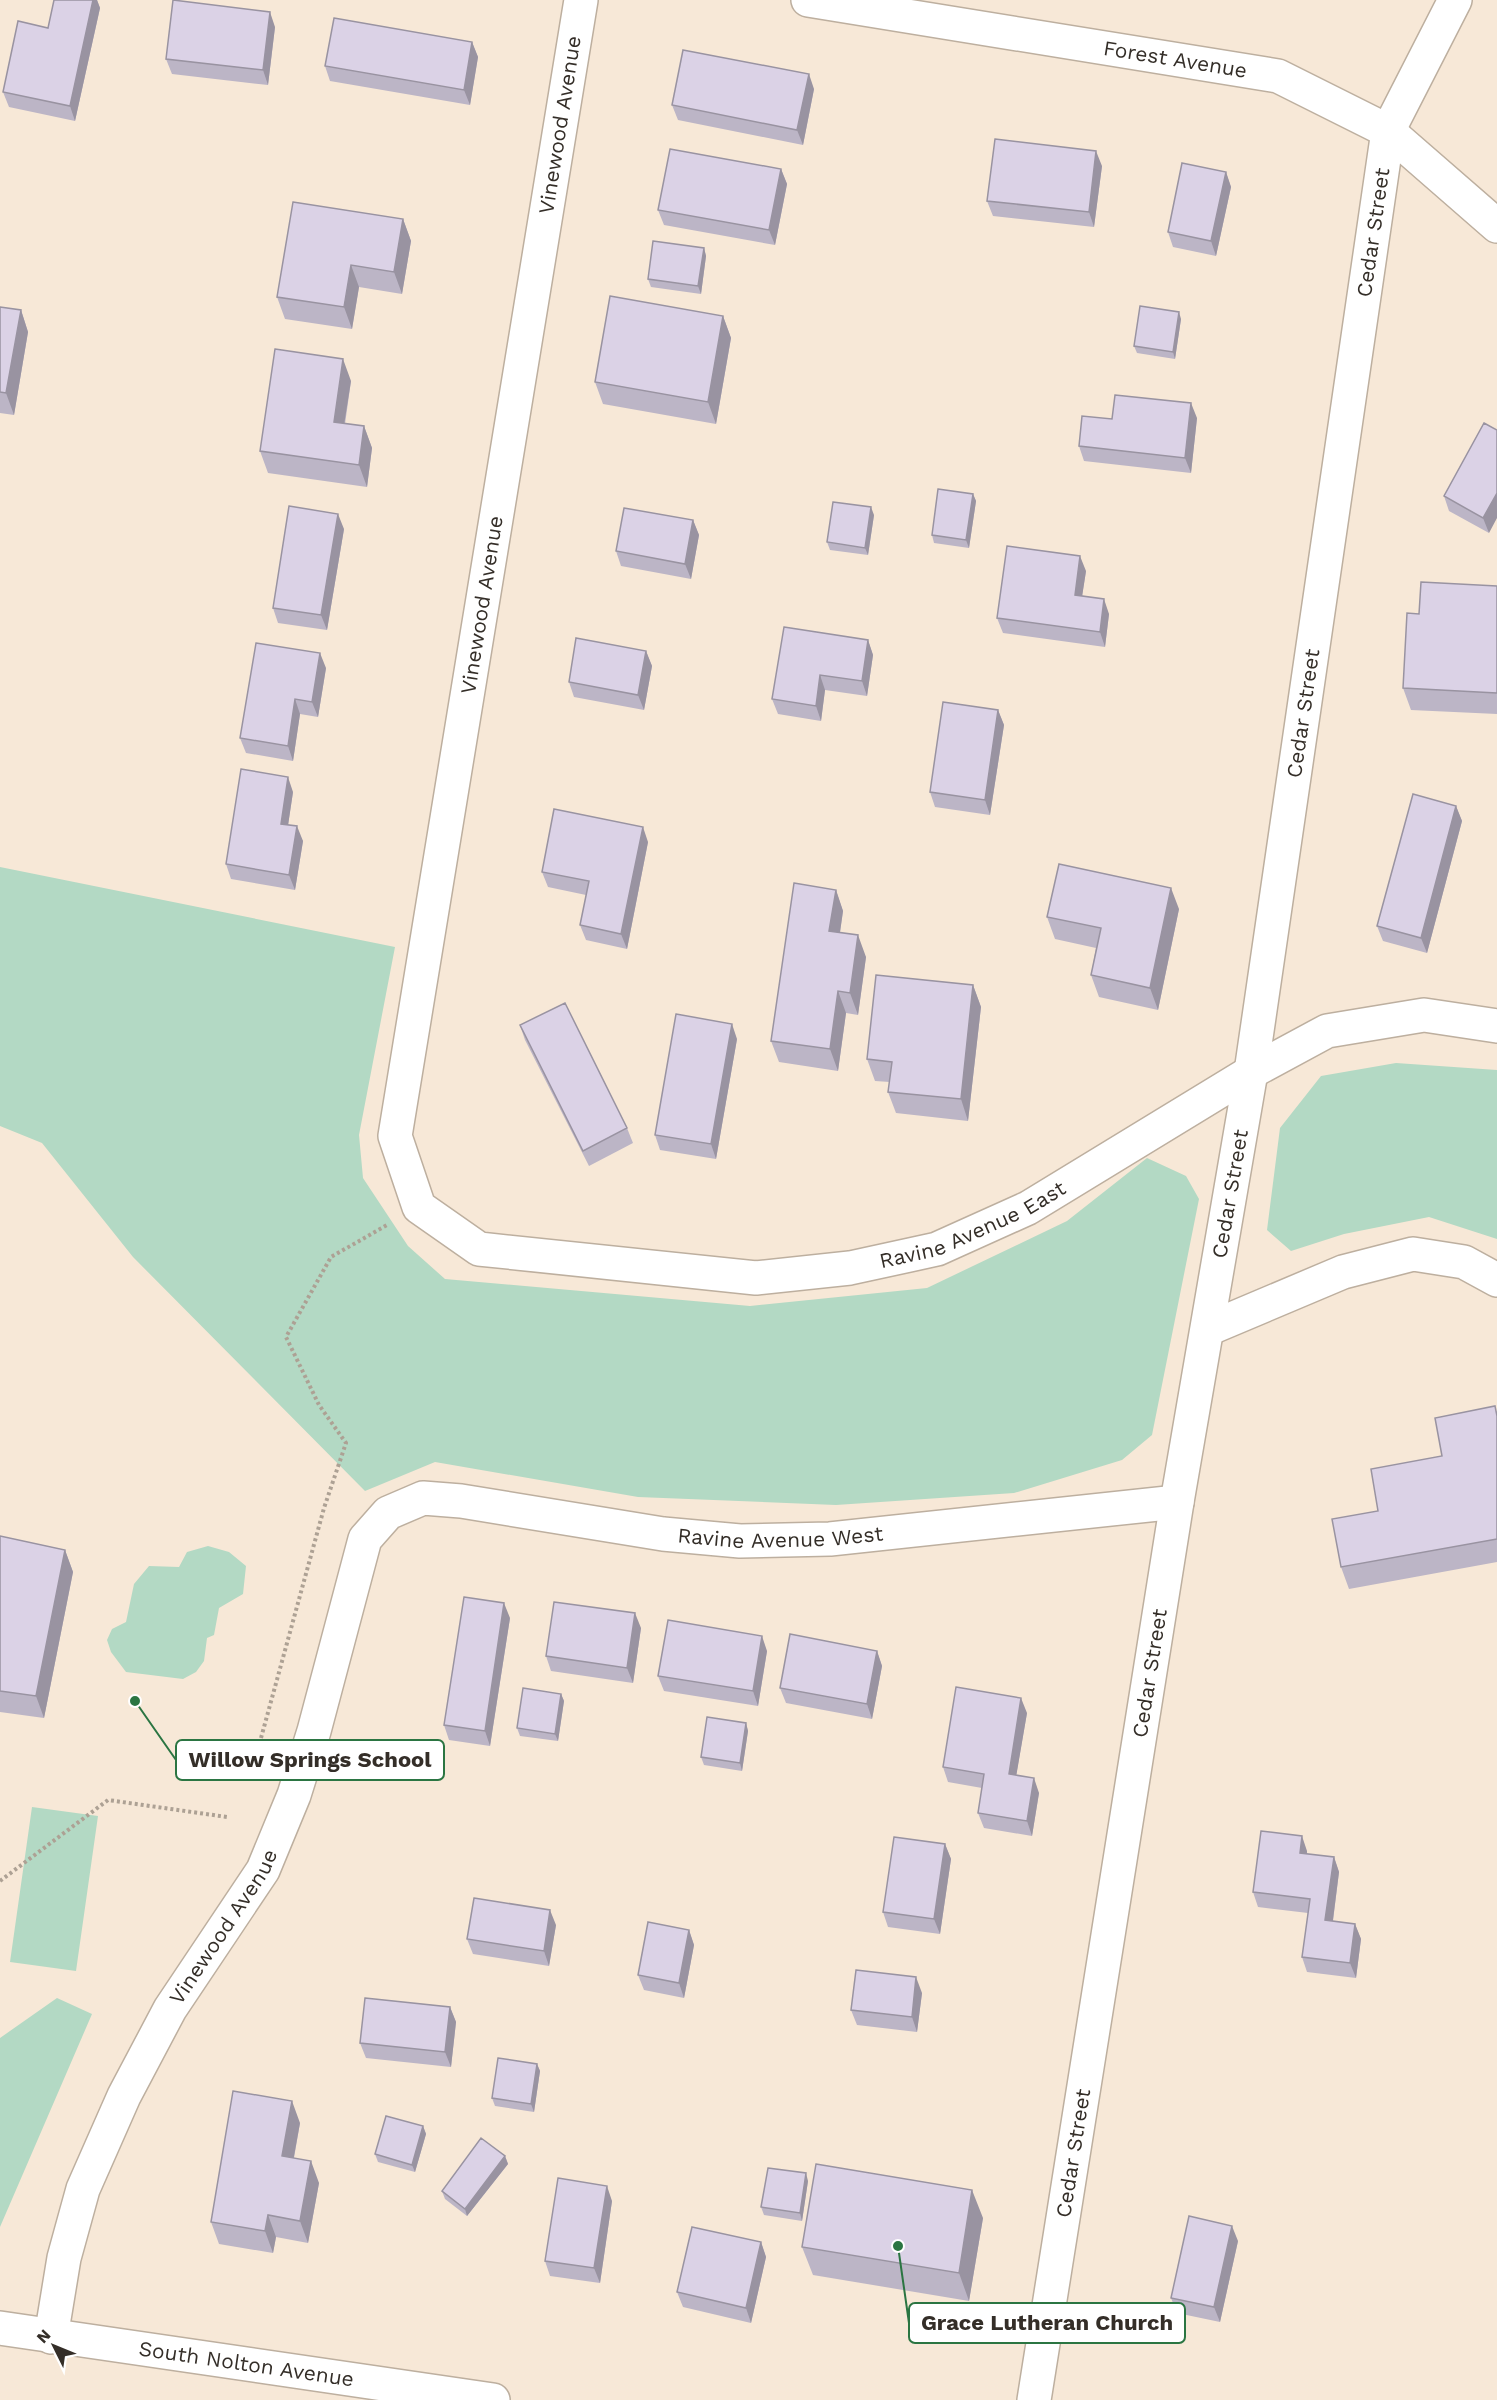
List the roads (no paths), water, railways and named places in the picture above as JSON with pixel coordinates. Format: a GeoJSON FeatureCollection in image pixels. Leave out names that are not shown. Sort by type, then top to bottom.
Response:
{"type":"FeatureCollection","features":[{"type":"Feature","properties":{"kind":"street","name":"Vinewood Avenue"},"geometry":{"type":"LineString","coordinates":[[419,1207],[395,1136],[581,0]]}},
{"type":"Feature","properties":{"kind":"street","name":"Forest Avenue"},"geometry":{"type":"LineString","coordinates":[[807,0],[1278,76],[1388,131],[1497,226]]}},
{"type":"Feature","properties":{"kind":"street","name":"Cedar Street"},"geometry":{"type":"LineString","coordinates":[[1034,2400],[1177,1502],[1251,1072],[1388,131],[1455,0]]}},
{"type":"Feature","properties":{"kind":"street","name":"Ravine Avenue East"},"geometry":{"type":"LineString","coordinates":[[419,1207],[479,1249],[756,1278],[850,1268],[937,1249],[1028,1208],[1251,1072],[1327,1031],[1424,1015],[1497,1026]]}},
{"type":"Feature","properties":{"kind":"street"},"geometry":{"type":"LineString","coordinates":[[1208,1329],[1343,1272],[1413,1254],[1464,1262],[1497,1280]]}},
{"type":"Feature","properties":{"kind":"street","name":"Ravine Avenue West"},"geometry":{"type":"LineString","coordinates":[[388,1513],[423,1498],[461,1501],[663,1534],[740,1541],[830,1539],[1177,1502]]}},
{"type":"Feature","properties":{"kind":"street","name":"Vinewood Avenue"},"geometry":{"type":"LineString","coordinates":[[51,2337],[64,2258],[83,2188],[124,2096],[170,2009],[263,1870],[294,1795],[314,1731],[365,1539],[388,1513]]}},
{"type":"Feature","properties":{"kind":"street","name":"South Nolton Avenue"},"geometry":{"type":"LineString","coordinates":[[0,2328],[493,2400]]}},
{"type":"Feature","properties":{"kind":"place","name":"Willow Springs School"},"geometry":{"type":"Point","coordinates":[135,1701]}},
{"type":"Feature","properties":{"kind":"place","name":"Grace Lutheran Church"},"geometry":{"type":"Point","coordinates":[898,2246]}}]}
